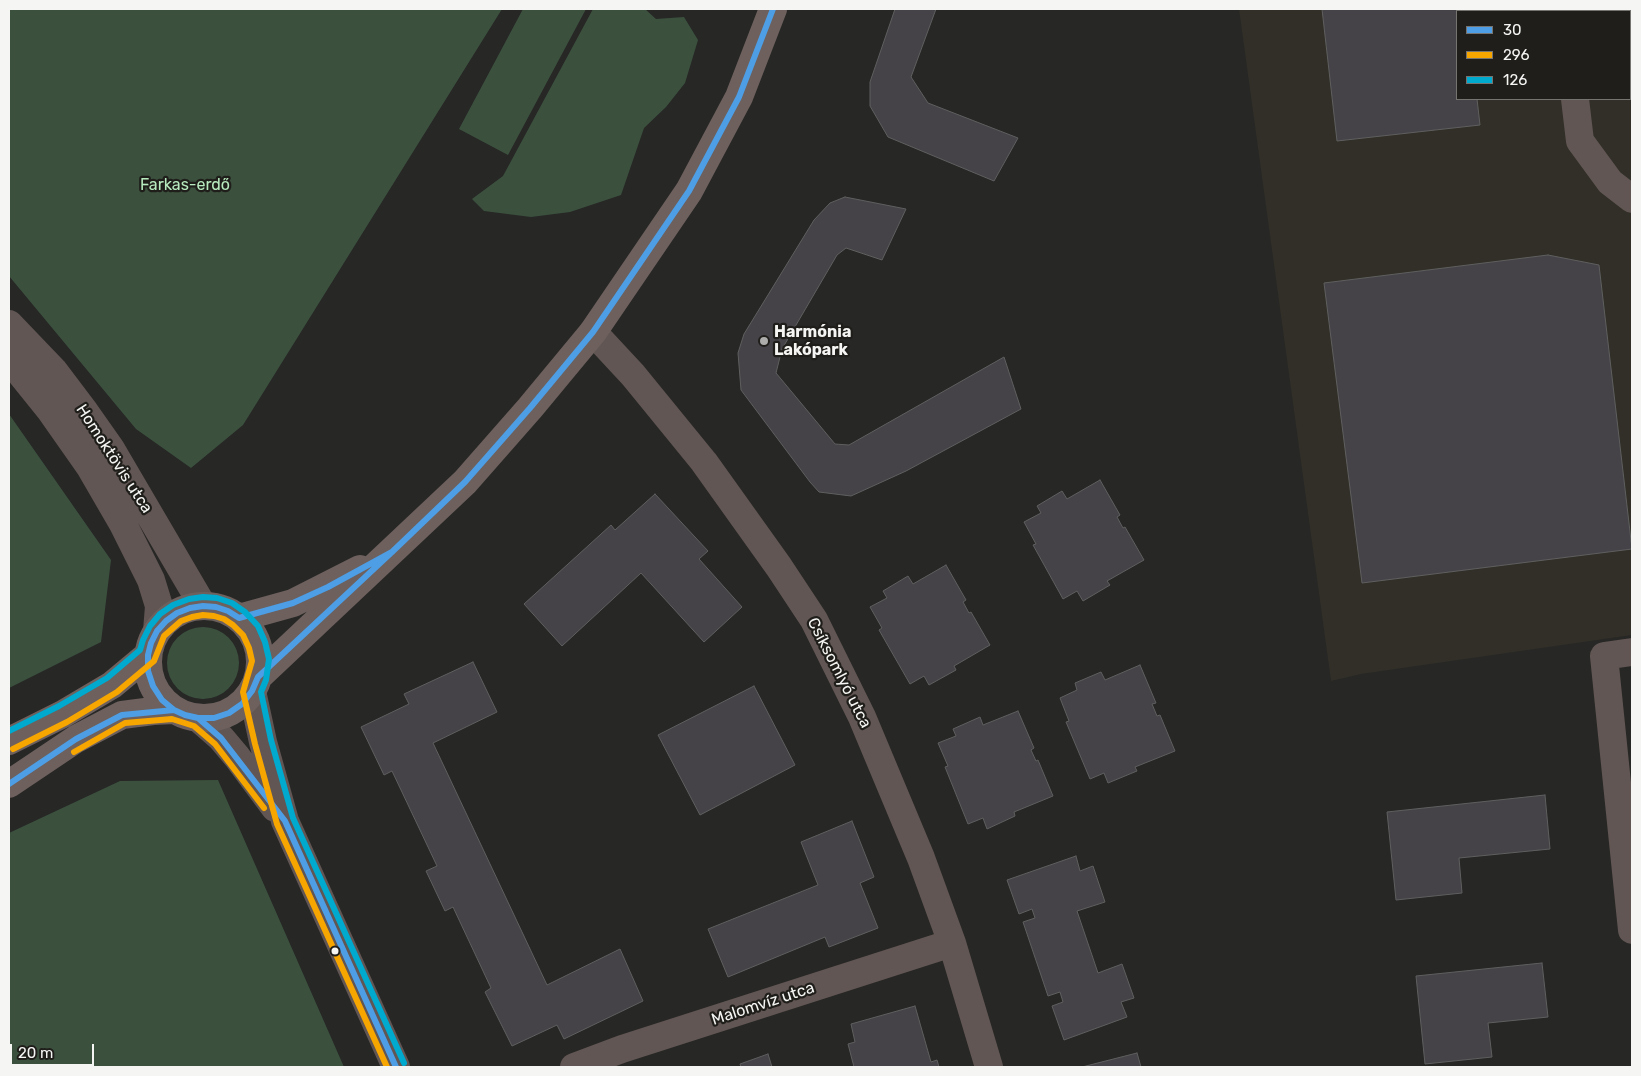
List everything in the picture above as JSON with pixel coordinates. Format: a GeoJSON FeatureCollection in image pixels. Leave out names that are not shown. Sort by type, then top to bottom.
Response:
{"type":"FeatureCollection","features":[{"type":"Feature","properties":{"kind":"main road"},"geometry":{"type":"LineString","coordinates":[[9,784],[76,739],[122,715],[153,711],[214,718],[229,713],[242,704],[255,684],[465,482],[593,332],[688,191],[739,97],[773,9]]}},
{"type":"Feature","properties":{"kind":"main road"},"geometry":{"type":"LineString","coordinates":[[239,618],[293,603],[328,587],[392,552]]}},
{"type":"Feature","properties":{"kind":"main road"},"geometry":{"type":"LineString","coordinates":[[9,741],[63,714],[104,690],[153,643],[166,621],[177,613],[190,608],[203,606],[222,609],[239,618],[250,630],[258,645],[260,661],[255,684]]}},
{"type":"Feature","properties":{"kind":"main road"},"geometry":{"type":"LineString","coordinates":[[153,643],[148,671],[153,686],[162,700],[186,714]]}},
{"type":"Feature","properties":{"kind":"street"},"geometry":{"type":"LineString","coordinates":[[1575,100],[1580,141],[1610,182],[1632,199]]}},
{"type":"Feature","properties":{"kind":"street","name":"Homoktövis utca"},"geometry":{"type":"LineString","coordinates":[[9,324],[54,371],[85,412],[111,450],[203,606]]}},
{"type":"Feature","properties":{"kind":"street","name":"Csíksomlyó utca"},"geometry":{"type":"LineString","coordinates":[[593,332],[633,375],[704,462],[779,567],[814,620],[862,718],[921,858],[952,943],[988,1067]]}},
{"type":"Feature","properties":{"kind":"street","name":"Homoktövis utca"},"geometry":{"type":"LineString","coordinates":[[9,359],[50,410],[90,467],[123,524],[151,580],[159,606],[153,643]]}},
{"type":"Feature","properties":{"kind":"street"},"geometry":{"type":"LineString","coordinates":[[1632,652],[1604,656],[1632,930]]}},
{"type":"Feature","properties":{"kind":"street"},"geometry":{"type":"LineString","coordinates":[[255,684],[262,742],[285,821],[396,1067]]}},
{"type":"Feature","properties":{"kind":"street"},"geometry":{"type":"LineString","coordinates":[[186,714],[221,738],[285,821]]}},
{"type":"Feature","properties":{"kind":"street","name":"Malomvíz utca"},"geometry":{"type":"LineString","coordinates":[[574,1067],[632,1046],[952,943]]}},
{"type":"Feature","properties":{"kind":"shaded area"},"geometry":{"type":"Polygon","coordinates":[[[1239,9],[1632,9],[1632,635],[1361,674],[1331,681],[1239,9]]]}},
{"type":"Feature","properties":{"kind":"green space","name":"Farkas-erdő"},"geometry":{"type":"Polygon","coordinates":[[[9,9],[502,9],[243,425],[191,468],[136,429],[9,276],[9,9]]]}},
{"type":"Feature","properties":{"kind":"green space"},"geometry":{"type":"Polygon","coordinates":[[[523,9],[586,9],[508,155],[459,129],[523,9]]]}},
{"type":"Feature","properties":{"kind":"green space"},"geometry":{"type":"Polygon","coordinates":[[[593,9],[645,9],[656,19],[684,17],[698,40],[685,83],[666,107],[644,128],[621,195],[570,212],[531,217],[484,211],[472,199],[503,176],[593,9]]]}},
{"type":"Feature","properties":{"kind":"green space"},"geometry":{"type":"Polygon","coordinates":[[[9,414],[111,560],[101,642],[9,688],[9,414]]]}},
{"type":"Feature","properties":{"kind":"green space"},"geometry":{"type":"Polygon","coordinates":[[[210,627],[229,637],[237,649],[239,663],[237,677],[229,689],[217,697],[196,699],[177,689],[169,677],[167,656],[177,637],[189,629],[210,627]]]}},
{"type":"Feature","properties":{"kind":"green space"},"geometry":{"type":"Polygon","coordinates":[[[218,780],[344,1067],[9,1067],[9,833],[120,781],[218,780]]]}},
{"type":"Feature","properties":{"kind":"building"},"geometry":{"type":"Polygon","coordinates":[[[895,9],[936,9],[911,77],[928,103],[1018,138],[994,181],[888,137],[870,106],[870,82],[895,9]]]}},
{"type":"Feature","properties":{"kind":"building"},"geometry":{"type":"Polygon","coordinates":[[[1322,9],[1488,9],[1456,10],[1456,100],[1477,100],[1480,125],[1337,141],[1322,9]]]}},
{"type":"Feature","properties":{"kind":"building","name":"Harmónia Lakópark"},"geometry":{"type":"Polygon","coordinates":[[[845,197],[906,209],[882,260],[846,248],[837,255],[782,349],[776,373],[835,444],[849,445],[1004,357],[1021,409],[906,471],[851,496],[819,492],[810,482],[741,390],[738,353],[744,334],[814,220],[830,203],[845,197]]]}},
{"type":"Feature","properties":{"kind":"building"},"geometry":{"type":"Polygon","coordinates":[[[1548,255],[1599,265],[1632,549],[1362,583],[1324,283],[1548,255]]]}},
{"type":"Feature","properties":{"kind":"building"},"geometry":{"type":"Polygon","coordinates":[[[1100,480],[1120,515],[1117,517],[1123,528],[1125,527],[1144,560],[1107,581],[1110,585],[1083,601],[1077,591],[1063,599],[1033,545],[1036,544],[1024,522],[1041,513],[1037,506],[1062,491],[1067,499],[1100,480]]]}},
{"type":"Feature","properties":{"kind":"building"},"geometry":{"type":"Polygon","coordinates":[[[655,494],[708,551],[699,559],[742,607],[704,642],[641,573],[562,646],[524,604],[611,525],[615,530],[655,494]]]}},
{"type":"Feature","properties":{"kind":"building"},"geometry":{"type":"Polygon","coordinates":[[[946,565],[966,600],[963,602],[969,613],[971,612],[990,645],[954,666],[956,670],[929,685],[924,676],[910,684],[879,630],[882,628],[870,607],[887,598],[883,591],[908,576],[913,584],[946,565]]]}},
{"type":"Feature","properties":{"kind":"building"},"geometry":{"type":"Polygon","coordinates":[[[473,662],[497,712],[433,743],[547,985],[620,949],[643,1001],[564,1039],[557,1025],[512,1046],[485,992],[491,988],[453,907],[445,911],[426,871],[437,866],[392,771],[384,775],[361,727],[409,704],[404,694],[473,662]]]}},
{"type":"Feature","properties":{"kind":"building"},"geometry":{"type":"Polygon","coordinates":[[[1140,665],[1156,703],[1152,704],[1157,716],[1160,715],[1175,751],[1135,767],[1137,771],[1108,783],[1104,773],[1090,779],[1066,722],[1069,721],[1060,698],[1077,690],[1075,683],[1101,672],[1105,680],[1140,665]]]}},
{"type":"Feature","properties":{"kind":"building"},"geometry":{"type":"Polygon","coordinates":[[[754,686],[795,765],[700,815],[658,735],[754,686]]]}},
{"type":"Feature","properties":{"kind":"building"},"geometry":{"type":"Polygon","coordinates":[[[1018,711],[1034,748],[1031,750],[1036,761],[1038,760],[1053,796],[1014,812],[1015,816],[987,829],[983,818],[968,824],[945,767],[948,766],[938,743],[956,736],[953,729],[980,717],[983,725],[1018,711]]]}},
{"type":"Feature","properties":{"kind":"building"},"geometry":{"type":"Polygon","coordinates":[[[1545,795],[1550,849],[1459,858],[1462,893],[1396,900],[1387,812],[1545,795]]]}},
{"type":"Feature","properties":{"kind":"building"},"geometry":{"type":"Polygon","coordinates":[[[852,821],[874,877],[860,883],[878,928],[829,947],[825,937],[728,977],[708,929],[818,885],[801,842],[852,821]]]}},
{"type":"Feature","properties":{"kind":"building"},"geometry":{"type":"Polygon","coordinates":[[[1076,856],[1080,871],[1093,866],[1105,902],[1077,911],[1098,973],[1122,964],[1134,998],[1121,1002],[1127,1017],[1064,1040],[1052,1006],[1063,1002],[1060,992],[1048,996],[1023,922],[1035,918],[1032,909],[1019,914],[1007,880],[1076,856]]]}},
{"type":"Feature","properties":{"kind":"building"},"geometry":{"type":"Polygon","coordinates":[[[1542,963],[1548,1017],[1488,1023],[1492,1057],[1425,1064],[1416,976],[1542,963]]]}},
{"type":"Feature","properties":{"kind":"building"},"geometry":{"type":"Polygon","coordinates":[[[915,1006],[931,1062],[937,1060],[939,1067],[854,1067],[848,1044],[855,1042],[851,1024],[915,1006]]]}},
{"type":"Feature","properties":{"kind":"building"},"geometry":{"type":"Polygon","coordinates":[[[1137,1053],[1141,1067],[1082,1067],[1137,1053]]]}},
{"type":"Feature","properties":{"kind":"building"},"geometry":{"type":"Polygon","coordinates":[[[768,1054],[772,1067],[741,1067],[740,1064],[768,1054]]]}},
{"type":"Feature","properties":{"kind":"transit line","name":"30"},"geometry":{"type":"LineString","coordinates":[[392,552],[465,482],[593,332],[689,191],[739,97],[773,9]]}},
{"type":"Feature","properties":{"kind":"transit line","name":"30"},"geometry":{"type":"LineString","coordinates":[[392,552],[258,677],[252,691],[242,704],[229,713],[214,718],[198,718],[185,715],[174,710],[162,700],[153,686],[148,671],[148,655],[151,643],[157,631],[177,613],[190,608],[216,607],[228,611],[239,618],[293,603],[328,587],[392,552]]}},
{"type":"Feature","properties":{"kind":"transit line","name":"126"},"geometry":{"type":"LineString","coordinates":[[9,731],[59,706],[107,678],[140,650],[150,626],[160,614],[173,605],[189,599],[217,598],[232,603],[245,612],[258,626],[265,642],[269,659],[266,680],[261,692],[271,740],[293,818],[404,1063]]}},
{"type":"Feature","properties":{"kind":"transit line","name":"296"},"geometry":{"type":"LineString","coordinates":[[13,749],[67,722],[117,692],[154,661],[164,636],[181,621],[203,615],[224,619],[233,625],[243,635],[252,661],[243,692],[277,824],[387,1067]]}},
{"type":"Feature","properties":{"kind":"transit line","name":"30"},"geometry":{"type":"LineString","coordinates":[[9,784],[76,739],[122,715],[174,710],[198,718],[221,738],[285,821],[396,1067]]}},
{"type":"Feature","properties":{"kind":"transit line","name":"296"},"geometry":{"type":"LineString","coordinates":[[74,752],[125,723],[172,719],[194,726],[215,744],[264,808]]}},
{"type":"Feature","properties":{"kind":"place","name":"Harmónia Lakópark"},"geometry":{"type":"Point","coordinates":[764,341]}}]}
